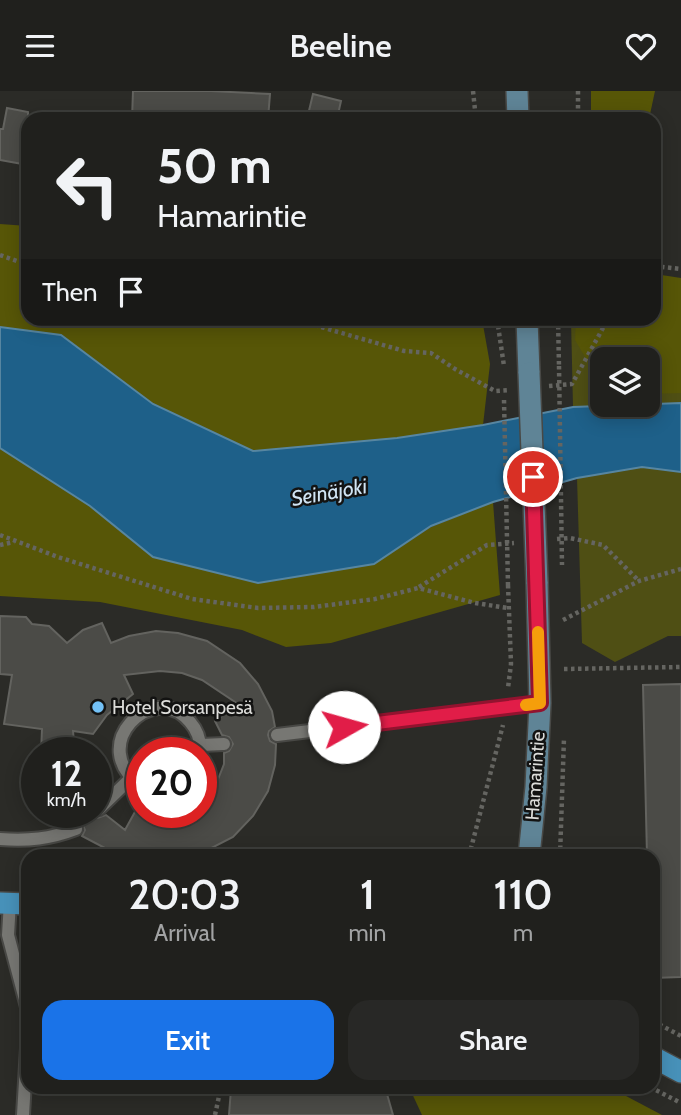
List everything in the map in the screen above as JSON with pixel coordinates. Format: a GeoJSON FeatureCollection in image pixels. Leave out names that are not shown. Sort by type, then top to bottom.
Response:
{"type":"FeatureCollection","features":[{"type":"Feature","properties":{"kind":"main road"},"geometry":{"type":"LineString","coordinates":[[517,91],[518,112]]}},
{"type":"Feature","properties":{"kind":"main road","name":"Hamarintie"},"geometry":{"type":"LineString","coordinates":[[527,326],[525,381],[537,582],[540,703],[536,787],[529,849]]}},
{"type":"Feature","properties":{"kind":"main road"},"geometry":{"type":"LineString","coordinates":[[660,1061],[681,1072]]}},
{"type":"Feature","properties":{"kind":"lane"},"geometry":{"type":"LineString","coordinates":[[276,735],[540,703]]}},
{"type":"Feature","properties":{"kind":"lane"},"geometry":{"type":"LineString","coordinates":[[126,770],[119,753],[120,739],[128,724],[138,714],[157,708],[176,712],[188,720],[198,737]]}},
{"type":"Feature","properties":{"kind":"lane"},"geometry":{"type":"LineString","coordinates":[[217,746],[224,744]]}},
{"type":"Feature","properties":{"kind":"lane"},"geometry":{"type":"LineString","coordinates":[[0,839],[25,841],[54,838],[76,829]]}},
{"type":"Feature","properties":{"kind":"lane"},"geometry":{"type":"LineString","coordinates":[[13,903],[8,935],[21,984]]}},
{"type":"Feature","properties":{"kind":"lane"},"geometry":{"type":"LineString","coordinates":[[23,1115],[24,1094]]}},
{"type":"Feature","properties":{"kind":"path"},"geometry":{"type":"LineString","coordinates":[[473,91],[475,112]]}},
{"type":"Feature","properties":{"kind":"path"},"geometry":{"type":"LineString","coordinates":[[578,91],[578,112]]}},
{"type":"Feature","properties":{"kind":"path"},"geometry":{"type":"LineString","coordinates":[[0,255],[21,262]]}},
{"type":"Feature","properties":{"kind":"path"},"geometry":{"type":"LineString","coordinates":[[661,267],[681,269]]}},
{"type":"Feature","properties":{"kind":"path"},"geometry":{"type":"LineString","coordinates":[[317,326],[404,351],[431,353],[495,391],[525,381]]}},
{"type":"Feature","properties":{"kind":"path"},"geometry":{"type":"LineString","coordinates":[[498,326],[504,366]]}},
{"type":"Feature","properties":{"kind":"path"},"geometry":{"type":"LineString","coordinates":[[558,326],[562,570]]}},
{"type":"Feature","properties":{"kind":"path"},"geometry":{"type":"LineString","coordinates":[[546,387],[572,384],[604,326]]}},
{"type":"Feature","properties":{"kind":"path"},"geometry":{"type":"LineString","coordinates":[[504,380],[508,585]]}},
{"type":"Feature","properties":{"kind":"path"},"geometry":{"type":"LineString","coordinates":[[0,535],[191,599],[218,603],[258,608],[314,607],[376,599],[418,588],[475,603],[508,608]]}},
{"type":"Feature","properties":{"kind":"path"},"geometry":{"type":"LineString","coordinates":[[0,545],[15,542]]}},
{"type":"Feature","properties":{"kind":"path"},"geometry":{"type":"LineString","coordinates":[[563,619],[639,581],[681,569]]}},
{"type":"Feature","properties":{"kind":"path"},"geometry":{"type":"LineString","coordinates":[[564,670],[681,667]]}},
{"type":"Feature","properties":{"kind":"path"},"geometry":{"type":"LineString","coordinates":[[660,1025],[681,1036]]}},
{"type":"Feature","properties":{"kind":"path"},"geometry":{"type":"LineString","coordinates":[[660,1092],[681,1103]]}},
{"type":"Feature","properties":{"kind":"path"},"geometry":{"type":"LineString","coordinates":[[215,1115],[220,1094]]}},
{"type":"Feature","properties":{"kind":"shaded area"},"geometry":{"type":"Polygon","coordinates":[[[591,91],[655,91],[650,112],[591,112],[591,91]]]}},
{"type":"Feature","properties":{"kind":"shaded area"},"geometry":{"type":"Polygon","coordinates":[[[0,224],[21,226],[21,326],[483,326],[490,364],[483,425],[397,438],[253,451],[153,404],[61,335],[0,327],[0,224]]]}},
{"type":"Feature","properties":{"kind":"shaded area"},"geometry":{"type":"Polygon","coordinates":[[[661,275],[681,278],[681,393],[660,394],[660,347],[590,347],[590,365],[575,340],[576,326],[661,326],[661,275]]]}},
{"type":"Feature","properties":{"kind":"shaded area"},"geometry":{"type":"Polygon","coordinates":[[[681,287],[681,403],[660,404],[660,347],[590,347],[590,406],[573,407],[571,326],[661,326],[661,311],[681,287]]]}},
{"type":"Feature","properties":{"kind":"shaded area"},"geometry":{"type":"Polygon","coordinates":[[[0,448],[90,506],[153,557],[374,564],[431,527],[493,502],[500,595],[331,643],[286,647],[242,630],[100,602],[0,596],[0,448]]]}},
{"type":"Feature","properties":{"kind":"shaded area"},"geometry":{"type":"Polygon","coordinates":[[[642,467],[681,472],[681,636],[668,636],[615,662],[582,643],[577,478],[642,467]]]}},
{"type":"Feature","properties":{"kind":"shaded area"},"geometry":{"type":"Polygon","coordinates":[[[412,1094],[622,1094],[662,1115],[422,1115],[412,1094]]]}},
{"type":"Feature","properties":{"kind":"water","name":"Seinäjoki"},"geometry":{"type":"Polygon","coordinates":[[[0,327],[61,335],[153,404],[253,451],[397,438],[483,425],[573,407],[590,406],[590,417],[660,417],[660,404],[681,403],[681,472],[642,467],[577,478],[493,502],[431,526],[374,564],[258,583],[153,557],[90,506],[0,448],[0,327]]]}},
{"type":"Feature","properties":{"kind":"building"},"geometry":{"type":"Polygon","coordinates":[[[133,91],[270,94],[269,112],[132,112],[133,91]]]}},
{"type":"Feature","properties":{"kind":"building"},"geometry":{"type":"Polygon","coordinates":[[[313,94],[341,101],[339,112],[309,112],[313,94]]]}},
{"type":"Feature","properties":{"kind":"building"},"geometry":{"type":"Polygon","coordinates":[[[7,108],[28,112],[21,112],[21,164],[0,160],[0,129],[3,129],[7,108]]]}},
{"type":"Feature","properties":{"kind":"building"},"geometry":{"type":"Polygon","coordinates":[[[0,616],[26,617],[32,624],[49,626],[67,643],[83,630],[102,623],[111,643],[129,636],[156,631],[178,633],[207,641],[240,663],[258,684],[272,711],[275,727],[268,735],[270,741],[276,744],[275,765],[268,791],[253,816],[233,837],[210,849],[107,849],[82,836],[84,828],[112,828],[112,820],[125,830],[217,828],[217,782],[224,764],[224,753],[229,751],[233,744],[229,737],[222,735],[215,721],[238,704],[202,680],[182,673],[160,671],[124,675],[133,694],[107,715],[93,734],[73,731],[74,737],[42,737],[42,729],[4,724],[12,675],[0,674],[0,616]]]}},
{"type":"Feature","properties":{"kind":"building"},"geometry":{"type":"Polygon","coordinates":[[[681,684],[681,977],[660,978],[660,849],[647,849],[643,685],[681,684]]]}},
{"type":"Feature","properties":{"kind":"building"},"geometry":{"type":"Polygon","coordinates":[[[231,1094],[387,1094],[393,1115],[229,1115],[231,1094]]]}},
{"type":"Feature","properties":{"kind":"slow traffic"},"geometry":{"type":"LineString","coordinates":[[526,705],[540,703],[538,632]]}},
{"type":"Feature","properties":{"kind":"place","name":"Hotel Sorsanpesä"},"geometry":{"type":"Point","coordinates":[98,707]}},
{"type":"Feature","properties":{"kind":"route"},"geometry":{"type":"LineString","coordinates":[[344,727],[540,703],[533,477]]}}]}
